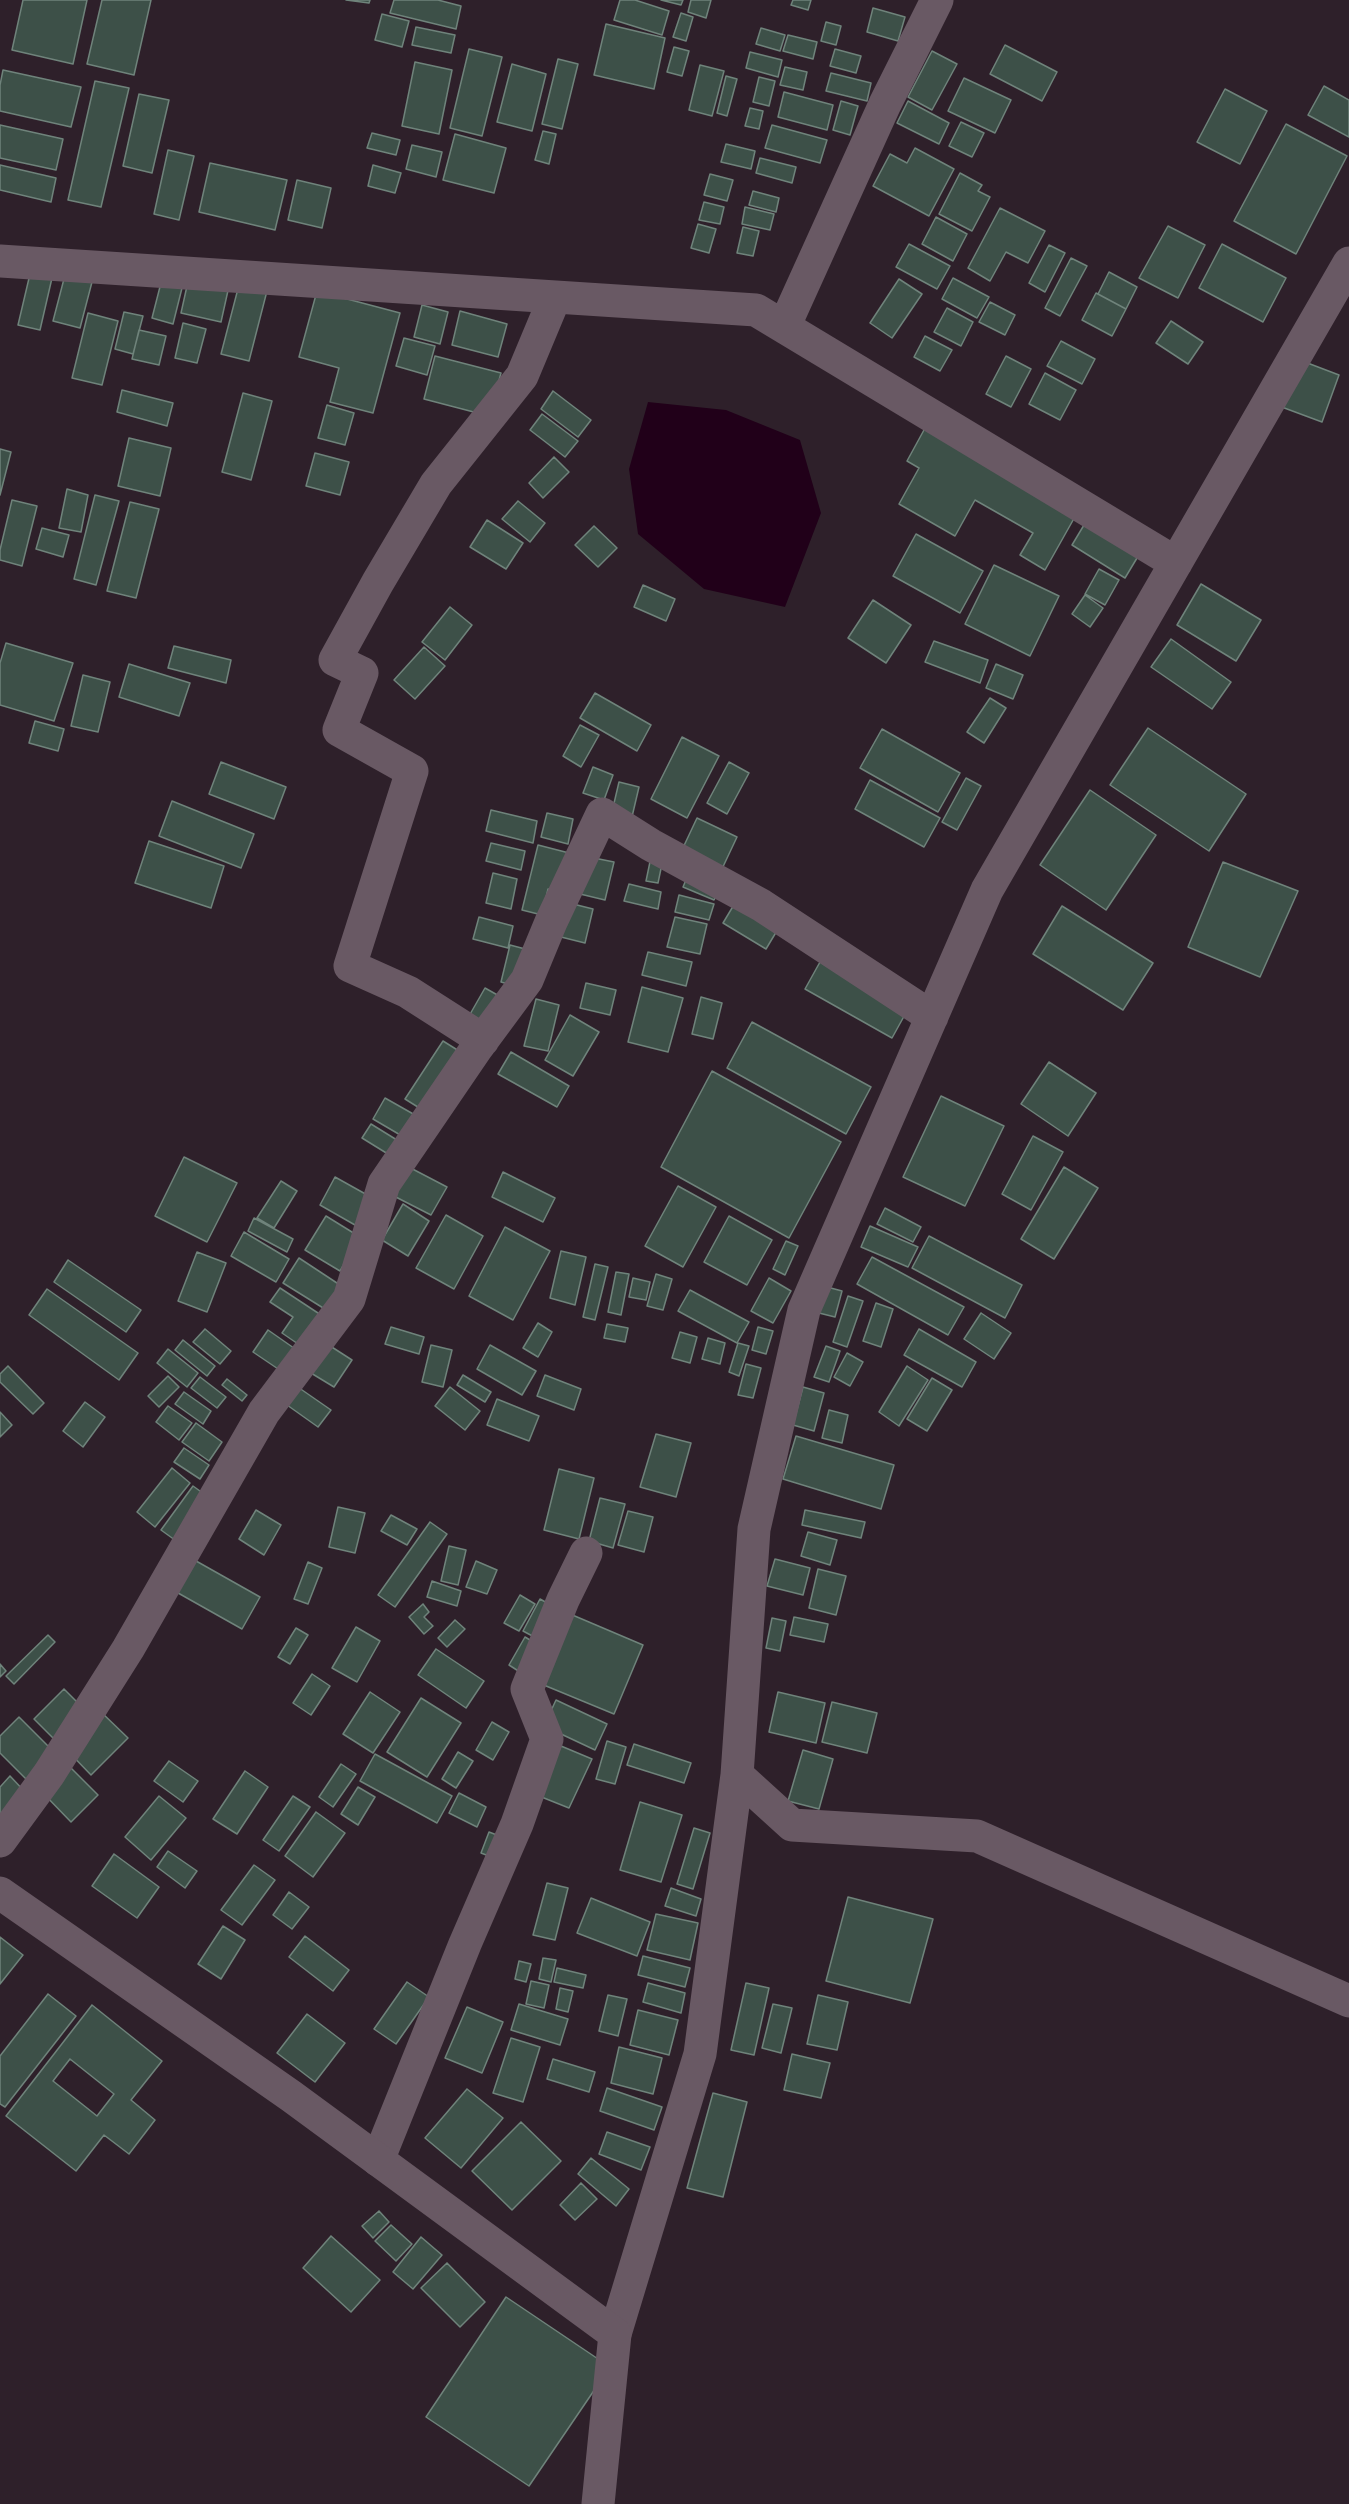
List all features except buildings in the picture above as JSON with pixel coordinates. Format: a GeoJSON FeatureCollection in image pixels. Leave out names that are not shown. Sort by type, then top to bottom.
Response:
{"type":"FeatureCollection","features":[{"type":"Feature","properties":{"kind":"street"},"geometry":{"type":"LineString","coordinates":[[784,327],[885,104],[937,0]]}},
{"type":"Feature","properties":{"kind":"street"},"geometry":{"type":"LineString","coordinates":[[0,261],[756,310],[1176,563]]}},
{"type":"Feature","properties":{"kind":"street"},"geometry":{"type":"LineString","coordinates":[[598,2504],[615,2334],[700,2054],[737,1775],[754,1529],[804,1310],[987,890],[1349,263]]}},
{"type":"Feature","properties":{"kind":"street"},"geometry":{"type":"LineString","coordinates":[[483,1040],[408,992],[350,966],[412,771],[339,730],[362,673],[335,660],[436,484],[522,376],[555,297]]}},
{"type":"Feature","properties":{"kind":"street"},"geometry":{"type":"LineString","coordinates":[[0,1841],[49,1774],[128,1648],[264,1412],[350,1299],[384,1185],[527,980],[551,922],[602,814],[651,845],[761,905],[932,1017]]}},
{"type":"Feature","properties":{"kind":"street"},"geometry":{"type":"LineString","coordinates":[[378,2160],[465,1944],[517,1824],[547,1738],[527,1689],[563,1600],[586,1553]]}},
{"type":"Feature","properties":{"kind":"street"},"geometry":{"type":"LineString","coordinates":[[737,1775],[792,1825],[977,1836],[1349,2001]]}},
{"type":"Feature","properties":{"kind":"street"},"geometry":{"type":"LineString","coordinates":[[0,1893],[291,2096],[615,2334]]}},
{"type":"Feature","properties":{"kind":"shaded area"},"geometry":{"type":"Polygon","coordinates":[[[648,402],[726,410],[800,440],[821,513],[785,607],[704,589],[638,534],[629,469],[648,402]]]}}]}
